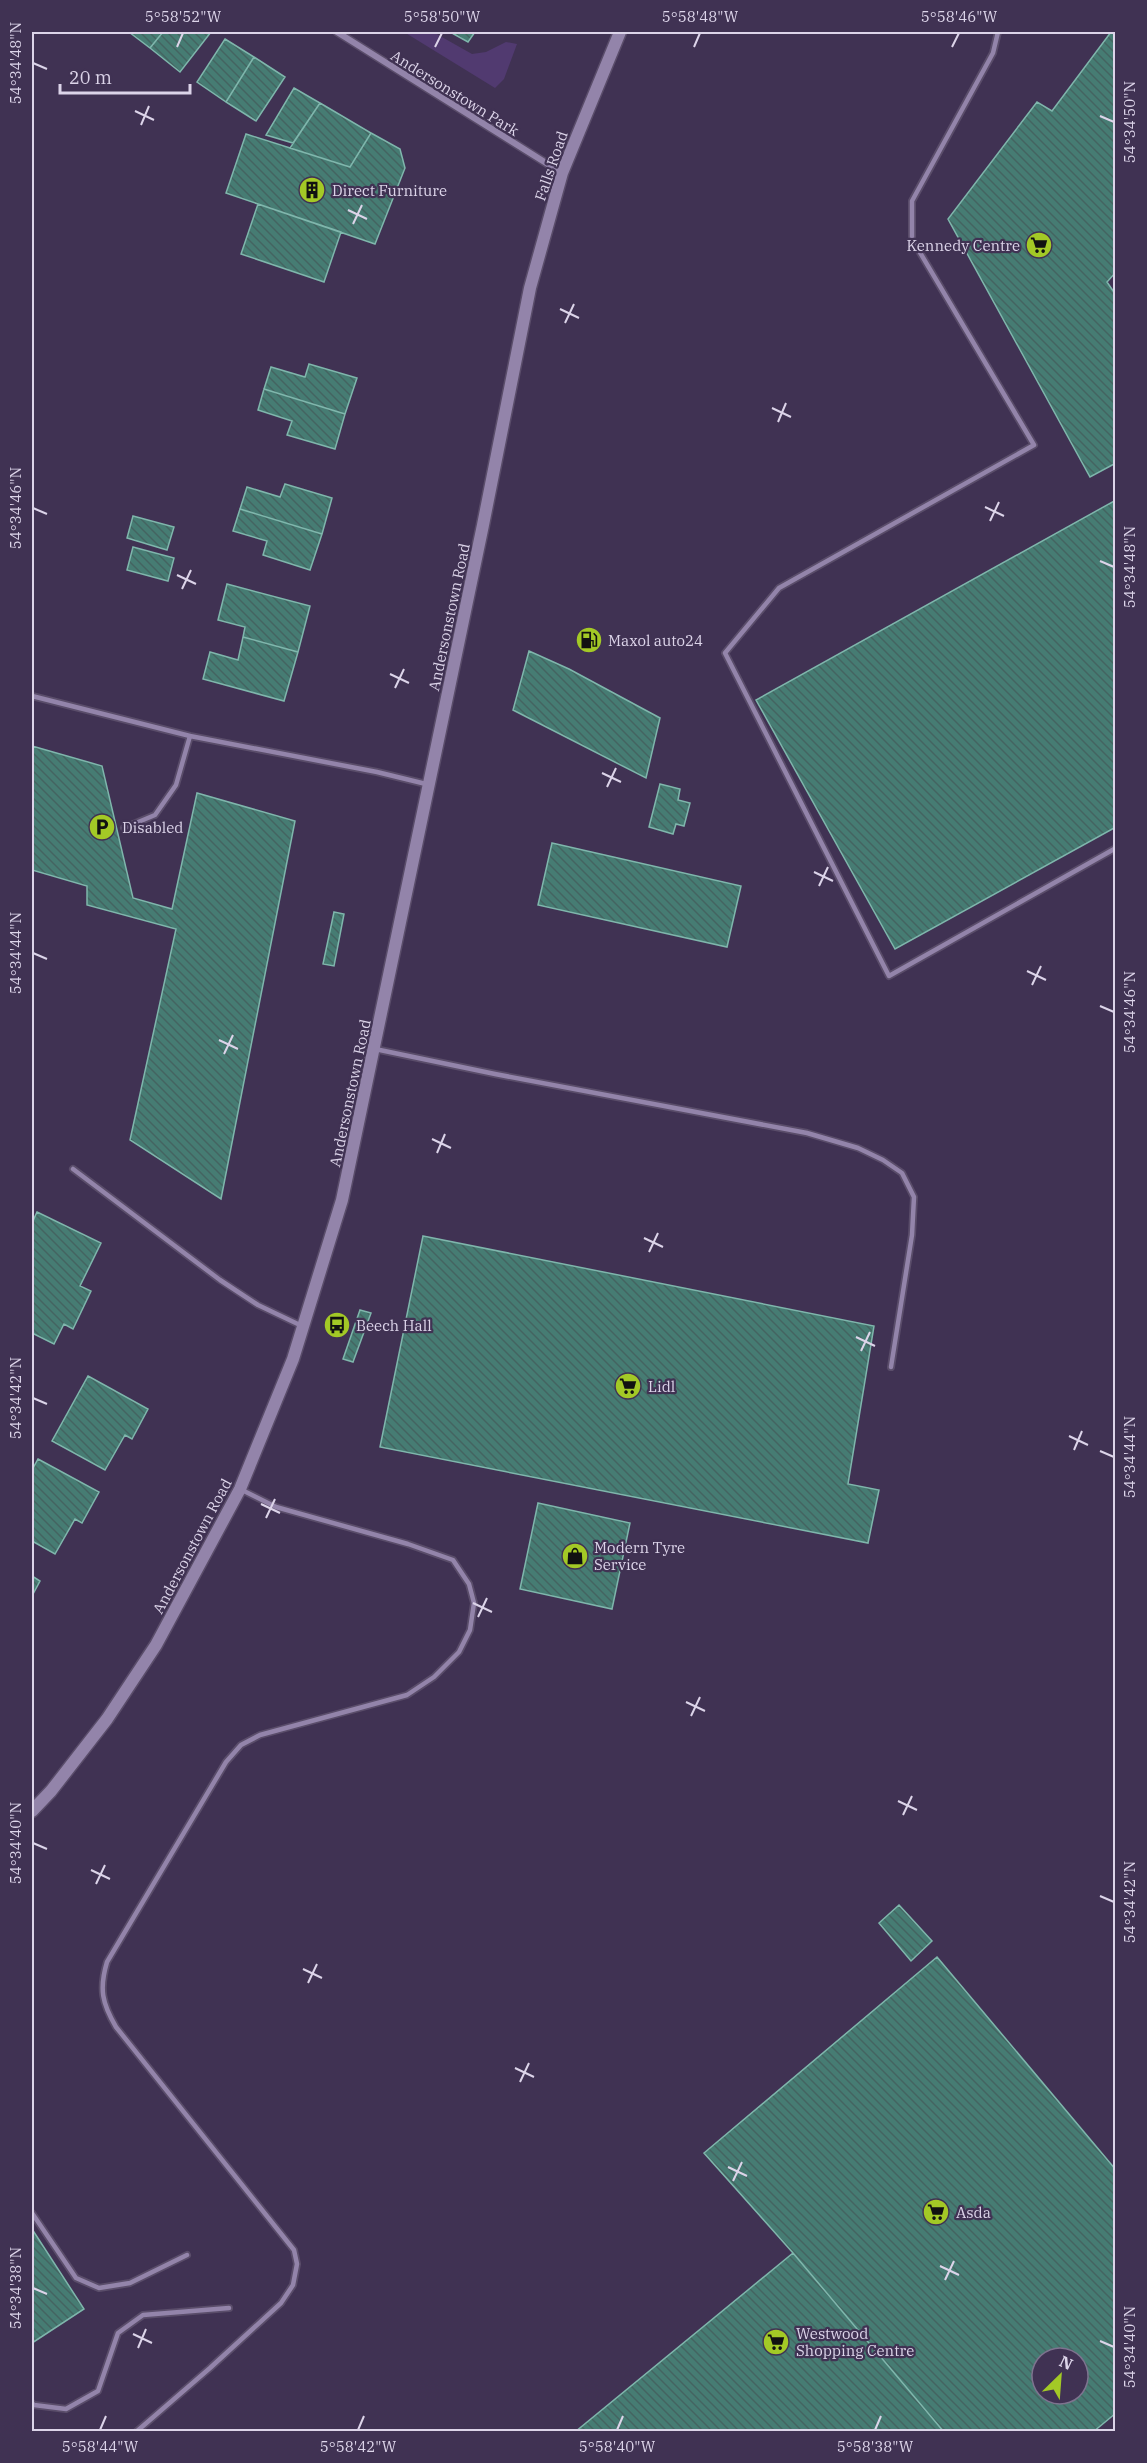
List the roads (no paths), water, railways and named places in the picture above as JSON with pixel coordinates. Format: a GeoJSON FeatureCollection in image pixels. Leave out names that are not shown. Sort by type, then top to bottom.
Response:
{"type":"FeatureCollection","features":[{"type":"Feature","properties":{"kind":"main road","name":"Falls Road"},"geometry":{"type":"LineString","coordinates":[[525,315],[562,173],[620,32]]}},
{"type":"Feature","properties":{"kind":"main road","name":"Andersonstown Road"},"geometry":{"type":"LineString","coordinates":[[32,1811],[51,1791],[107,1719],[156,1645],[240,1489],[293,1359],[342,1200],[525,315]]}},
{"type":"Feature","properties":{"kind":"street","name":"Andersonstown Park"},"geometry":{"type":"LineString","coordinates":[[337,32],[562,173]]}},
{"type":"Feature","properties":{"kind":"lane"},"geometry":{"type":"LineString","coordinates":[[998,32],[993,53],[912,201],[912,239],[1034,446],[779,588],[725,652],[889,976],[1116,848]]}},
{"type":"Feature","properties":{"kind":"lane"},"geometry":{"type":"LineString","coordinates":[[32,696],[190,736],[377,772],[429,785]]}},
{"type":"Feature","properties":{"kind":"lane"},"geometry":{"type":"LineString","coordinates":[[124,828],[155,815],[176,785],[190,736]]}},
{"type":"Feature","properties":{"kind":"lane"},"geometry":{"type":"LineString","coordinates":[[375,1049],[432,1062],[807,1133],[858,1148],[883,1160],[902,1173],[914,1197],[912,1235],[891,1367]]}},
{"type":"Feature","properties":{"kind":"lane"},"geometry":{"type":"LineString","coordinates":[[73,1169],[220,1280],[258,1305],[303,1326]]}},
{"type":"Feature","properties":{"kind":"lane"},"geometry":{"type":"LineString","coordinates":[[136,2432],[281,2303],[293,2285],[297,2264],[294,2250],[116,2027],[105,2009],[101,1982],[107,1962],[226,1762],[241,1745],[260,1735],[407,1695],[434,1677],[459,1652],[470,1630],[474,1603],[468,1584],[453,1560],[408,1544],[276,1507],[240,1489]]}},
{"type":"Feature","properties":{"kind":"lane"},"geometry":{"type":"LineString","coordinates":[[32,2213],[76,2278],[99,2288],[130,2283],[187,2255]]}},
{"type":"Feature","properties":{"kind":"lane"},"geometry":{"type":"LineString","coordinates":[[32,2403],[66,2409],[98,2391],[118,2332],[143,2315],[229,2307]]}},
{"type":"Feature","properties":{"kind":"place","name":"Direct Furniture"},"geometry":{"type":"Point","coordinates":[312,190]}},
{"type":"Feature","properties":{"kind":"place","name":"Kennedy Centre"},"geometry":{"type":"Point","coordinates":[1039,245]}},
{"type":"Feature","properties":{"kind":"place","name":"Maxol auto24"},"geometry":{"type":"Point","coordinates":[589,640]}},
{"type":"Feature","properties":{"kind":"place","name":"Disabled"},"geometry":{"type":"Point","coordinates":[102,827]}},
{"type":"Feature","properties":{"kind":"place","name":"Beech Hall"},"geometry":{"type":"Point","coordinates":[337,1325]}},
{"type":"Feature","properties":{"kind":"place","name":"Lidl"},"geometry":{"type":"Point","coordinates":[628,1386]}},
{"type":"Feature","properties":{"kind":"place","name":"Modern Tyre Service"},"geometry":{"type":"Point","coordinates":[575,1556]}},
{"type":"Feature","properties":{"kind":"place","name":"Asda"},"geometry":{"type":"Point","coordinates":[936,2212]}},
{"type":"Feature","properties":{"kind":"place","name":"Westwood Shopping Centre"},"geometry":{"type":"Point","coordinates":[776,2342]}}]}
